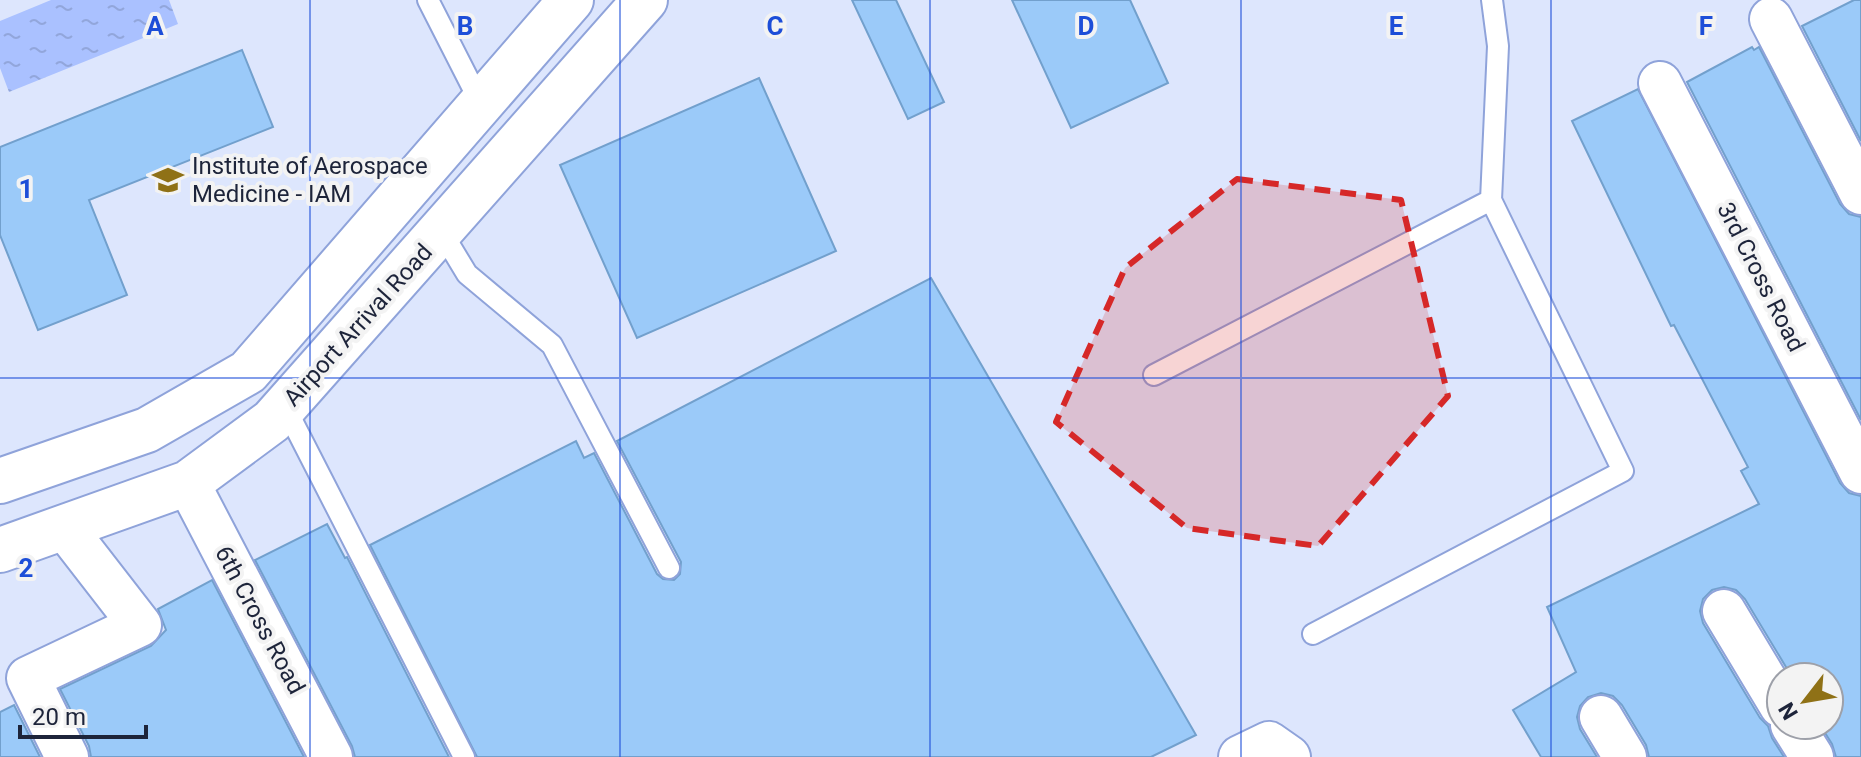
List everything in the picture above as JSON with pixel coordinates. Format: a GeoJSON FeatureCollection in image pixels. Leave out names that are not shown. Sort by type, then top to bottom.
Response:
{"type":"FeatureCollection","features":[{"type":"Feature","properties":{"kind":"street","name":"Airport Arrival Road"},"geometry":{"type":"LineString","coordinates":[[0,481],[147,430],[248,372],[571,0]]}},
{"type":"Feature","properties":{"kind":"street","name":"Airport Arrival Road"},"geometry":{"type":"LineString","coordinates":[[0,550],[188,483],[272,421],[645,0]]}},
{"type":"Feature","properties":{"kind":"street"},"geometry":{"type":"LineString","coordinates":[[1771,19],[1861,193]]}},
{"type":"Feature","properties":{"kind":"street","name":"3rd Cross Road"},"geometry":{"type":"LineString","coordinates":[[1660,83],[1861,472]]}},
{"type":"Feature","properties":{"kind":"street","name":"6th Cross Road"},"geometry":{"type":"LineString","coordinates":[[188,483],[331,757]]}},
{"type":"Feature","properties":{"kind":"street"},"geometry":{"type":"LineString","coordinates":[[64,527],[140,625],[28,678],[67,757]]}},
{"type":"Feature","properties":{"kind":"street"},"geometry":{"type":"LineString","coordinates":[[1724,611],[1765,679]]}},
{"type":"Feature","properties":{"kind":"street"},"geometry":{"type":"LineString","coordinates":[[1601,717],[1625,757]]}},
{"type":"Feature","properties":{"kind":"street"},"geometry":{"type":"LineString","coordinates":[[1240,757],[1269,743],[1289,757]]}},
{"type":"Feature","properties":{"kind":"lane"},"geometry":{"type":"LineString","coordinates":[[428,0],[481,104]]}},
{"type":"Feature","properties":{"kind":"lane"},"geometry":{"type":"LineString","coordinates":[[1313,634],[1623,471],[1491,200],[1498,46],[1492,0]]}},
{"type":"Feature","properties":{"kind":"lane"},"geometry":{"type":"LineString","coordinates":[[1154,375],[1491,200]]}},
{"type":"Feature","properties":{"kind":"lane"},"geometry":{"type":"LineString","coordinates":[[441,231],[467,274],[552,345],[669,568]]}},
{"type":"Feature","properties":{"kind":"lane"},"geometry":{"type":"LineString","coordinates":[[285,407],[464,757]]}},
{"type":"Feature","properties":{"kind":"highlighted area"},"geometry":{"type":"Polygon","coordinates":[[[1237,179],[1401,200],[1448,396],[1318,546],[1187,528],[1056,422],[1125,268],[1237,179]]]}},
{"type":"Feature","properties":{"kind":"water"},"geometry":{"type":"Polygon","coordinates":[[[51,0],[169,0],[178,24],[9,92],[0,68],[0,21],[51,0]]]}},
{"type":"Feature","properties":{"kind":"building"},"geometry":{"type":"Polygon","coordinates":[[[852,0],[896,0],[944,102],[908,119],[852,0]]]}},
{"type":"Feature","properties":{"kind":"building"},"geometry":{"type":"Polygon","coordinates":[[[1012,0],[1130,0],[1168,83],[1071,128],[1012,0]]]}},
{"type":"Feature","properties":{"kind":"building"},"geometry":{"type":"Polygon","coordinates":[[[1854,0],[1861,0],[1861,141],[1802,26],[1854,0]]]}},
{"type":"Feature","properties":{"kind":"building"},"geometry":{"type":"Polygon","coordinates":[[[1752,47],[1754,50],[1759,47],[1840,204],[1849,214],[1861,217],[1861,420],[1687,82],[1752,47]]]}},
{"type":"Feature","properties":{"kind":"building"},"geometry":{"type":"Polygon","coordinates":[[[242,50],[273,127],[89,200],[127,295],[38,330],[0,235],[0,147],[242,50]]]}},
{"type":"Feature","properties":{"kind":"building"},"geometry":{"type":"Polygon","coordinates":[[[759,78],[836,251],[637,338],[560,165],[759,78]]]}},
{"type":"Feature","properties":{"kind":"building"},"geometry":{"type":"Polygon","coordinates":[[[1638,89],[1840,483],[1849,493],[1861,496],[1861,757],[1836,757],[1830,741],[1845,741],[1845,661],[1782,661],[1745,599],[1736,590],[1724,587],[1712,590],[1703,599],[1700,611],[1703,623],[1765,723],[1765,741],[1774,741],[1784,757],[1649,757],[1646,745],[1622,705],[1613,696],[1601,693],[1588,697],[1580,706],[1577,717],[1580,729],[1597,757],[1541,757],[1513,710],[1576,672],[1547,607],[1759,504],[1741,471],[1748,467],[1674,325],[1671,326],[1572,121],[1638,89]]]}},
{"type":"Feature","properties":{"kind":"building"},"geometry":{"type":"Polygon","coordinates":[[[931,278],[1196,735],[1151,757],[477,757],[370,545],[576,441],[584,458],[594,453],[657,574],[663,579],[674,580],[680,574],[681,562],[617,441],[931,278]]]}},
{"type":"Feature","properties":{"kind":"building"},"geometry":{"type":"Polygon","coordinates":[[[327,524],[347,557],[449,757],[355,757],[255,560],[327,524]]]}},
{"type":"Feature","properties":{"kind":"building"},"geometry":{"type":"Polygon","coordinates":[[[212,580],[304,757],[91,757],[89,746],[60,689],[151,646],[166,630],[158,609],[212,580]]]}},
{"type":"Feature","properties":{"kind":"building"},"geometry":{"type":"Polygon","coordinates":[[[14,705],[40,757],[0,757],[0,712],[14,705]]]}},
{"type":"Feature","properties":{"kind":"place","name":"Institute of Aerospace Medicine - IAM"},"geometry":{"type":"Point","coordinates":[168,180]}}]}
